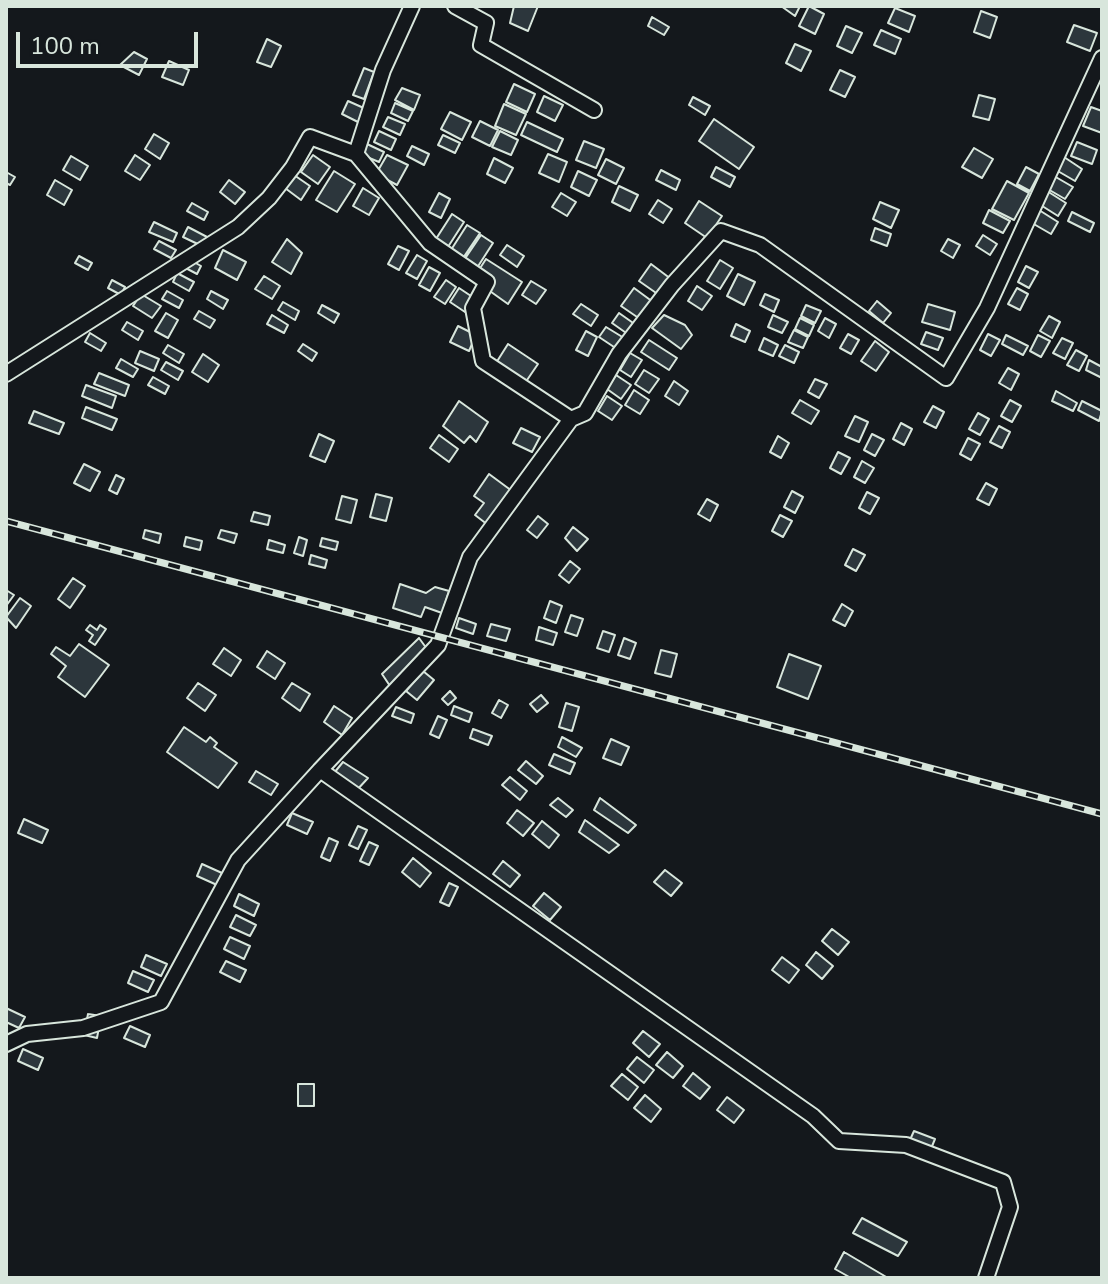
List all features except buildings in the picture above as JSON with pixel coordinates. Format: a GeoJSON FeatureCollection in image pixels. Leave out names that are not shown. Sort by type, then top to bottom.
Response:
{"type":"FeatureCollection","features":[{"type":"Feature","properties":{"kind":"street"},"geometry":{"type":"LineString","coordinates":[[356,154],[383,70],[412,6]]}},
{"type":"Feature","properties":{"kind":"street"},"geometry":{"type":"LineString","coordinates":[[455,6],[486,23],[481,45],[594,110]]}},
{"type":"Feature","properties":{"kind":"street"},"geometry":{"type":"LineString","coordinates":[[6,1044],[27,1034],[83,1028],[161,1002],[238,860],[438,645],[470,557],[571,419],[585,413],[619,354],[672,285],[721,231],[760,245],[946,378],[987,308],[1102,58]]}},
{"type":"Feature","properties":{"kind":"street"},"geometry":{"type":"LineString","coordinates":[[6,374],[238,227],[269,198],[293,167],[310,137],[356,154],[430,243],[487,282],[473,308],[483,361],[571,419]]}},
{"type":"Feature","properties":{"kind":"street"},"geometry":{"type":"LineString","coordinates":[[320,770],[813,1116],[839,1141],[906,1145],[1003,1182],[1010,1207],[986,1278]]}},
{"type":"Feature","properties":{"kind":"railway"},"geometry":{"type":"LineString","coordinates":[[6,521],[1102,814]]}}]}
